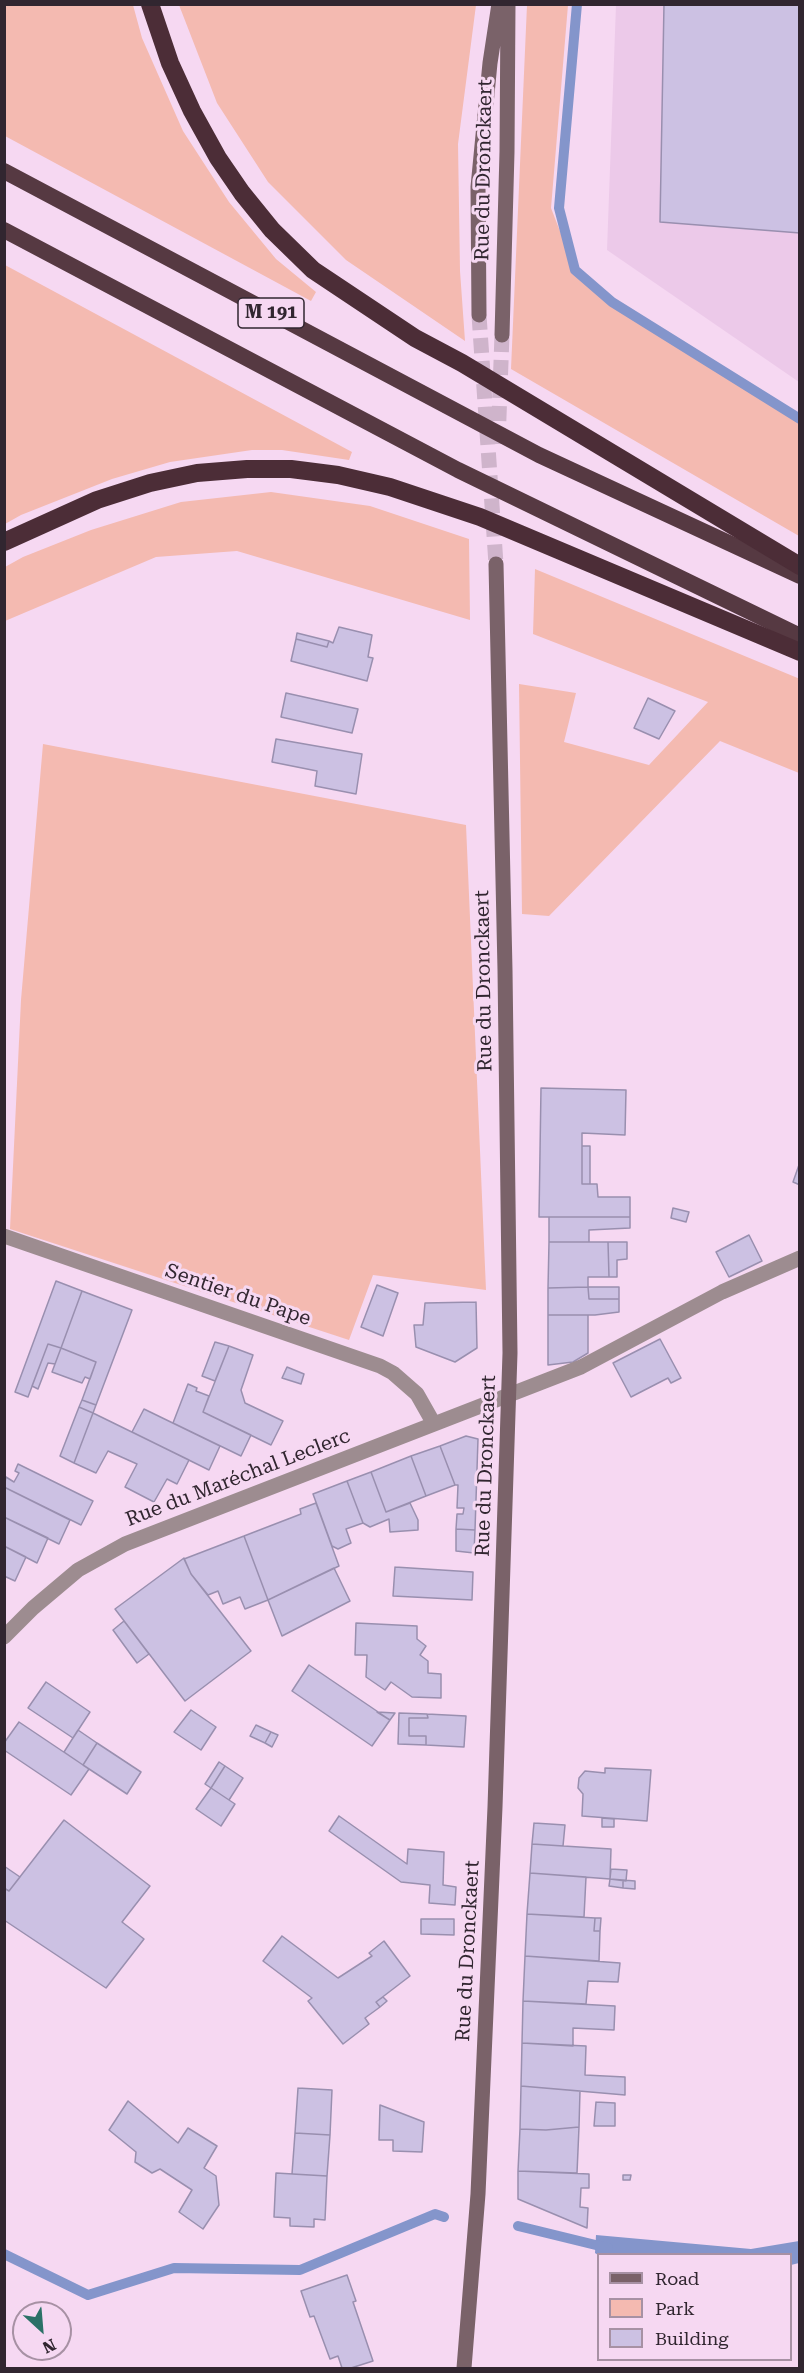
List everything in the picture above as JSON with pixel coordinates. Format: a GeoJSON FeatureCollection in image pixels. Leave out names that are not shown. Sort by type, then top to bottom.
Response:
{"type":"FeatureCollection","features":[{"type":"Feature","properties":{"kind":"highway"},"geometry":{"type":"LineString","coordinates":[[150,4],[170,63],[218,158],[242,193],[272,230],[313,270],[415,338],[472,369],[800,566]]}},
{"type":"Feature","properties":{"kind":"highway","name":"M 191"},"geometry":{"type":"LineString","coordinates":[[4,171],[539,455],[800,576]]}},
{"type":"Feature","properties":{"kind":"highway","name":"M 191"},"geometry":{"type":"LineString","coordinates":[[4,230],[244,359],[458,470],[800,636]]}},
{"type":"Feature","properties":{"kind":"highway"},"geometry":{"type":"LineString","coordinates":[[4,542],[97,500],[150,483],[197,473],[247,469],[291,469],[338,475],[390,486],[480,517],[800,652]]}},
{"type":"Feature","properties":{"kind":"main road","name":"Rue du Dronckaert"},"geometry":{"type":"LineString","coordinates":[[479,315],[478,187],[490,63],[499,4]]}},
{"type":"Feature","properties":{"kind":"main road","name":"Rue du Dronckaert"},"geometry":{"type":"LineString","coordinates":[[502,335],[508,4]]}},
{"type":"Feature","properties":{"kind":"main road","name":"Rue du Dronckaert"},"geometry":{"type":"LineString","coordinates":[[464,2368],[478,2194],[495,1807],[509,1395],[506,970],[496,564]]}},
{"type":"Feature","properties":{"kind":"street","name":"Sentier du Pape"},"geometry":{"type":"LineString","coordinates":[[4,1236],[380,1366],[393,1373],[417,1394],[434,1424]]}},
{"type":"Feature","properties":{"kind":"street","name":"Rue du Maréchal Leclerc"},"geometry":{"type":"LineString","coordinates":[[4,1637],[57,1587],[78,1570],[104,1555],[165,1527],[581,1366],[722,1292],[800,1258]]}},
{"type":"Feature","properties":{"kind":"shaded area"},"geometry":{"type":"Polygon","coordinates":[[[616,5],[799,5],[799,382],[607,250],[616,5]]]}},
{"type":"Feature","properties":{"kind":"green space"},"geometry":{"type":"Polygon","coordinates":[[[4,5],[133,5],[142,38],[183,131],[229,202],[276,259],[316,292],[311,301],[5,136],[4,5]]]}},
{"type":"Feature","properties":{"kind":"green space"},"geometry":{"type":"Polygon","coordinates":[[[179,5],[476,5],[458,144],[460,271],[465,341],[346,260],[268,182],[217,103],[179,5]]]}},
{"type":"Feature","properties":{"kind":"green space"},"geometry":{"type":"Polygon","coordinates":[[[527,5],[568,5],[551,208],[575,270],[612,302],[799,419],[799,536],[511,369],[527,5]]]}},
{"type":"Feature","properties":{"kind":"green space"},"geometry":{"type":"Polygon","coordinates":[[[5,265],[352,452],[349,460],[282,450],[252,450],[170,462],[112,479],[21,515],[5,524],[5,265]]]}},
{"type":"Feature","properties":{"kind":"green space"},"geometry":{"type":"Polygon","coordinates":[[[271,492],[370,506],[469,539],[470,620],[237,551],[156,557],[5,621],[5,567],[23,557],[91,530],[181,502],[271,492]]]}},
{"type":"Feature","properties":{"kind":"green space"},"geometry":{"type":"Polygon","coordinates":[[[535,569],[800,679],[799,773],[720,741],[549,916],[522,914],[519,684],[576,693],[564,742],[649,765],[708,702],[533,634],[535,569]]]}},
{"type":"Feature","properties":{"kind":"green space"},"geometry":{"type":"Polygon","coordinates":[[[43,744],[466,825],[486,1290],[373,1275],[349,1340],[10,1229],[21,1000],[43,744]]]}},
{"type":"Feature","properties":{"kind":"water"},"geometry":{"type":"Polygon","coordinates":[[[596,2235],[751,2249],[799,2241],[799,2263],[792,2265],[792,2253],[595,2253],[596,2235]]]}},
{"type":"Feature","properties":{"kind":"building"},"geometry":{"type":"Polygon","coordinates":[[[664,4],[800,4],[800,233],[660,222],[664,4]]]}},
{"type":"Feature","properties":{"kind":"building"},"geometry":{"type":"Polygon","coordinates":[[[339,627],[372,635],[368,657],[373,658],[367,681],[291,661],[296,639],[327,647],[329,641],[333,643],[339,627]]]}},
{"type":"Feature","properties":{"kind":"building"},"geometry":{"type":"Polygon","coordinates":[[[297,633],[329,641],[327,647],[296,639],[297,633]]]}},
{"type":"Feature","properties":{"kind":"building"},"geometry":{"type":"Polygon","coordinates":[[[286,693],[358,709],[352,733],[281,717],[286,693]]]}},
{"type":"Feature","properties":{"kind":"building"},"geometry":{"type":"Polygon","coordinates":[[[648,698],[675,711],[659,739],[634,728],[648,698]]]}},
{"type":"Feature","properties":{"kind":"building"},"geometry":{"type":"Polygon","coordinates":[[[276,739],[362,754],[356,794],[315,786],[317,771],[272,762],[276,739]]]}},
{"type":"Feature","properties":{"kind":"building"},"geometry":{"type":"Polygon","coordinates":[[[541,1088],[626,1090],[625,1135],[582,1133],[582,1184],[597,1184],[598,1197],[630,1197],[630,1217],[539,1217],[541,1088]]]}},
{"type":"Feature","properties":{"kind":"building"},"geometry":{"type":"Polygon","coordinates":[[[582,1146],[590,1146],[590,1184],[582,1184],[582,1146]]]}},
{"type":"Feature","properties":{"kind":"building"},"geometry":{"type":"Polygon","coordinates":[[[800,1162],[800,1185],[793,1182],[800,1162]]]}},
{"type":"Feature","properties":{"kind":"building"},"geometry":{"type":"Polygon","coordinates":[[[673,1208],[689,1212],[686,1222],[671,1218],[673,1208]]]}},
{"type":"Feature","properties":{"kind":"building"},"geometry":{"type":"Polygon","coordinates":[[[549,1217],[630,1217],[630,1228],[589,1230],[589,1242],[549,1242],[549,1217]]]}},
{"type":"Feature","properties":{"kind":"building"},"geometry":{"type":"Polygon","coordinates":[[[749,1235],[762,1261],[729,1277],[716,1252],[749,1235]]]}},
{"type":"Feature","properties":{"kind":"building"},"geometry":{"type":"Polygon","coordinates":[[[549,1242],[608,1242],[609,1277],[588,1277],[588,1287],[548,1288],[549,1242]]]}},
{"type":"Feature","properties":{"kind":"building"},"geometry":{"type":"Polygon","coordinates":[[[608,1242],[627,1242],[627,1259],[617,1260],[617,1277],[609,1277],[608,1242]]]}},
{"type":"Feature","properties":{"kind":"building"},"geometry":{"type":"Polygon","coordinates":[[[56,1281],[82,1291],[61,1348],[48,1344],[28,1397],[15,1392],[56,1281]]]}},
{"type":"Feature","properties":{"kind":"building"},"geometry":{"type":"Polygon","coordinates":[[[377,1285],[398,1293],[383,1336],[361,1327],[377,1285]]]}},
{"type":"Feature","properties":{"kind":"building"},"geometry":{"type":"Polygon","coordinates":[[[588,1287],[619,1287],[619,1299],[589,1299],[588,1287]]]}},
{"type":"Feature","properties":{"kind":"building"},"geometry":{"type":"Polygon","coordinates":[[[588,1287],[589,1299],[619,1299],[619,1312],[595,1315],[548,1315],[548,1288],[588,1287]]]}},
{"type":"Feature","properties":{"kind":"building"},"geometry":{"type":"Polygon","coordinates":[[[82,1291],[132,1310],[96,1405],[82,1400],[96,1362],[61,1348],[82,1291]]]}},
{"type":"Feature","properties":{"kind":"building"},"geometry":{"type":"Polygon","coordinates":[[[476,1302],[477,1348],[455,1362],[416,1347],[414,1325],[423,1325],[425,1303],[476,1302]]]}},
{"type":"Feature","properties":{"kind":"building"},"geometry":{"type":"Polygon","coordinates":[[[548,1315],[588,1315],[588,1353],[573,1362],[548,1365],[548,1315]]]}},
{"type":"Feature","properties":{"kind":"building"},"geometry":{"type":"Polygon","coordinates":[[[660,1339],[681,1378],[671,1383],[668,1378],[631,1397],[613,1363],[660,1339]]]}},
{"type":"Feature","properties":{"kind":"building"},"geometry":{"type":"Polygon","coordinates":[[[215,1342],[229,1346],[215,1381],[202,1376],[215,1342]]]}},
{"type":"Feature","properties":{"kind":"building"},"geometry":{"type":"Polygon","coordinates":[[[48,1344],[61,1348],[55,1364],[48,1363],[38,1389],[32,1386],[48,1344]]]}},
{"type":"Feature","properties":{"kind":"building"},"geometry":{"type":"Polygon","coordinates":[[[229,1346],[253,1355],[241,1390],[245,1403],[283,1421],[271,1445],[203,1412],[229,1346]]]}},
{"type":"Feature","properties":{"kind":"building"},"geometry":{"type":"Polygon","coordinates":[[[61,1348],[96,1362],[90,1379],[85,1377],[82,1383],[52,1372],[61,1348]]]}},
{"type":"Feature","properties":{"kind":"building"},"geometry":{"type":"Polygon","coordinates":[[[287,1367],[304,1374],[301,1384],[282,1378],[287,1367]]]}},
{"type":"Feature","properties":{"kind":"building"},"geometry":{"type":"Polygon","coordinates":[[[188,1384],[197,1388],[196,1391],[209,1396],[203,1412],[251,1435],[241,1456],[173,1423],[188,1384]]]}},
{"type":"Feature","properties":{"kind":"building"},"geometry":{"type":"Polygon","coordinates":[[[82,1400],[96,1405],[93,1413],[79,1407],[82,1400]]]}},
{"type":"Feature","properties":{"kind":"building"},"geometry":{"type":"Polygon","coordinates":[[[79,1407],[93,1413],[74,1463],[60,1456],[79,1407]]]}},
{"type":"Feature","properties":{"kind":"building"},"geometry":{"type":"Polygon","coordinates":[[[144,1409],[220,1446],[209,1470],[132,1432],[144,1409]]]}},
{"type":"Feature","properties":{"kind":"building"},"geometry":{"type":"Polygon","coordinates":[[[93,1413],[189,1460],[177,1484],[167,1479],[154,1502],[125,1487],[137,1464],[108,1451],[96,1473],[74,1463],[93,1413]]]}},
{"type":"Feature","properties":{"kind":"building"},"geometry":{"type":"Polygon","coordinates":[[[466,1436],[478,1439],[475,1530],[456,1529],[457,1514],[463,1514],[464,1508],[457,1508],[458,1485],[455,1485],[440,1446],[466,1436]]]}},
{"type":"Feature","properties":{"kind":"building"},"geometry":{"type":"Polygon","coordinates":[[[440,1446],[455,1485],[426,1496],[411,1456],[440,1446]]]}},
{"type":"Feature","properties":{"kind":"building"},"geometry":{"type":"Polygon","coordinates":[[[411,1456],[426,1496],[386,1512],[371,1472],[411,1456]]]}},
{"type":"Feature","properties":{"kind":"building"},"geometry":{"type":"Polygon","coordinates":[[[18,1464],[93,1501],[81,1525],[4,1487],[6,1477],[14,1482],[19,1473],[15,1471],[18,1464]]]}},
{"type":"Feature","properties":{"kind":"building"},"geometry":{"type":"Polygon","coordinates":[[[371,1472],[386,1512],[410,1503],[418,1520],[418,1530],[390,1532],[389,1519],[370,1527],[363,1523],[347,1481],[371,1472]]]}},
{"type":"Feature","properties":{"kind":"building"},"geometry":{"type":"Polygon","coordinates":[[[347,1481],[363,1523],[346,1529],[351,1543],[338,1549],[332,1546],[313,1494],[347,1481]]]}},
{"type":"Feature","properties":{"kind":"building"},"geometry":{"type":"Polygon","coordinates":[[[4,1487],[70,1520],[59,1544],[4,1517],[4,1487]]]}},
{"type":"Feature","properties":{"kind":"building"},"geometry":{"type":"Polygon","coordinates":[[[316,1503],[339,1566],[268,1600],[244,1536],[301,1514],[300,1509],[316,1503]]]}},
{"type":"Feature","properties":{"kind":"building"},"geometry":{"type":"Polygon","coordinates":[[[4,1517],[48,1538],[37,1563],[4,1546],[4,1517]]]}},
{"type":"Feature","properties":{"kind":"building"},"geometry":{"type":"Polygon","coordinates":[[[456,1529],[475,1530],[474,1553],[456,1551],[456,1529]]]}},
{"type":"Feature","properties":{"kind":"building"},"geometry":{"type":"Polygon","coordinates":[[[244,1536],[268,1600],[245,1609],[240,1597],[223,1604],[218,1591],[208,1595],[191,1574],[184,1559],[244,1536]]]}},
{"type":"Feature","properties":{"kind":"building"},"geometry":{"type":"Polygon","coordinates":[[[4,1546],[26,1557],[15,1581],[4,1576],[4,1546]]]}},
{"type":"Feature","properties":{"kind":"building"},"geometry":{"type":"Polygon","coordinates":[[[184,1558],[191,1574],[251,1651],[185,1701],[115,1609],[184,1558]]]}},
{"type":"Feature","properties":{"kind":"building"},"geometry":{"type":"Polygon","coordinates":[[[395,1567],[473,1572],[472,1600],[393,1596],[395,1567]]]}},
{"type":"Feature","properties":{"kind":"building"},"geometry":{"type":"Polygon","coordinates":[[[334,1568],[350,1601],[282,1636],[268,1600],[334,1568]]]}},
{"type":"Feature","properties":{"kind":"building"},"geometry":{"type":"Polygon","coordinates":[[[124,1621],[149,1654],[137,1663],[113,1630],[124,1621]]]}},
{"type":"Feature","properties":{"kind":"building"},"geometry":{"type":"Polygon","coordinates":[[[356,1623],[417,1626],[417,1639],[426,1646],[420,1655],[428,1661],[428,1673],[441,1674],[441,1698],[412,1697],[391,1682],[385,1690],[366,1677],[367,1655],[355,1655],[356,1623]]]}},
{"type":"Feature","properties":{"kind":"building"},"geometry":{"type":"Polygon","coordinates":[[[309,1665],[390,1720],[372,1746],[292,1691],[309,1665]]]}},
{"type":"Feature","properties":{"kind":"building"},"geometry":{"type":"Polygon","coordinates":[[[46,1682],[90,1712],[73,1738],[28,1708],[46,1682]]]}},
{"type":"Feature","properties":{"kind":"building"},"geometry":{"type":"Polygon","coordinates":[[[191,1710],[216,1727],[201,1750],[174,1732],[191,1710]]]}},
{"type":"Feature","properties":{"kind":"building"},"geometry":{"type":"Polygon","coordinates":[[[377,1712],[395,1713],[390,1720],[377,1712]]]}},
{"type":"Feature","properties":{"kind":"building"},"geometry":{"type":"Polygon","coordinates":[[[399,1713],[427,1714],[428,1718],[409,1718],[409,1736],[426,1736],[426,1745],[398,1744],[399,1713]]]}},
{"type":"Feature","properties":{"kind":"building"},"geometry":{"type":"Polygon","coordinates":[[[427,1714],[466,1716],[464,1747],[426,1745],[426,1736],[409,1736],[409,1718],[428,1718],[427,1714]]]}},
{"type":"Feature","properties":{"kind":"building"},"geometry":{"type":"Polygon","coordinates":[[[19,1722],[89,1769],[71,1795],[4,1750],[4,1743],[19,1722]]]}},
{"type":"Feature","properties":{"kind":"building"},"geometry":{"type":"Polygon","coordinates":[[[256,1725],[271,1732],[265,1743],[250,1736],[256,1725]]]}},
{"type":"Feature","properties":{"kind":"building"},"geometry":{"type":"Polygon","coordinates":[[[78,1730],[97,1743],[83,1765],[64,1752],[78,1730]]]}},
{"type":"Feature","properties":{"kind":"building"},"geometry":{"type":"Polygon","coordinates":[[[271,1732],[278,1735],[272,1747],[265,1743],[271,1732]]]}},
{"type":"Feature","properties":{"kind":"building"},"geometry":{"type":"Polygon","coordinates":[[[97,1743],[141,1772],[127,1794],[83,1765],[97,1743]]]}},
{"type":"Feature","properties":{"kind":"building"},"geometry":{"type":"Polygon","coordinates":[[[219,1762],[225,1766],[211,1788],[205,1784],[219,1762]]]}},
{"type":"Feature","properties":{"kind":"building"},"geometry":{"type":"Polygon","coordinates":[[[225,1766],[243,1778],[229,1800],[211,1788],[225,1766]]]}},
{"type":"Feature","properties":{"kind":"building"},"geometry":{"type":"Polygon","coordinates":[[[605,1768],[651,1770],[647,1821],[582,1816],[583,1794],[578,1788],[579,1778],[585,1771],[605,1773],[605,1768]]]}},
{"type":"Feature","properties":{"kind":"building"},"geometry":{"type":"Polygon","coordinates":[[[211,1788],[235,1804],[221,1826],[196,1809],[211,1788]]]}},
{"type":"Feature","properties":{"kind":"building"},"geometry":{"type":"Polygon","coordinates":[[[339,1816],[407,1864],[408,1849],[444,1852],[443,1885],[456,1887],[455,1905],[429,1903],[430,1885],[401,1882],[329,1831],[339,1816]]]}},
{"type":"Feature","properties":{"kind":"building"},"geometry":{"type":"Polygon","coordinates":[[[602,1818],[614,1819],[614,1827],[602,1827],[602,1818]]]}},
{"type":"Feature","properties":{"kind":"building"},"geometry":{"type":"Polygon","coordinates":[[[64,1820],[150,1886],[122,1922],[144,1939],[106,1988],[4,1920],[4,1888],[9,1891],[64,1820]]]}},
{"type":"Feature","properties":{"kind":"building"},"geometry":{"type":"Polygon","coordinates":[[[534,1823],[565,1825],[563,1846],[532,1844],[534,1823]]]}},
{"type":"Feature","properties":{"kind":"building"},"geometry":{"type":"Polygon","coordinates":[[[532,1844],[611,1849],[610,1879],[530,1873],[532,1844]]]}},
{"type":"Feature","properties":{"kind":"building"},"geometry":{"type":"Polygon","coordinates":[[[4,1866],[20,1877],[9,1891],[4,1888],[4,1866]]]}},
{"type":"Feature","properties":{"kind":"building"},"geometry":{"type":"Polygon","coordinates":[[[611,1869],[627,1870],[626,1881],[610,1879],[611,1869]]]}},
{"type":"Feature","properties":{"kind":"building"},"geometry":{"type":"Polygon","coordinates":[[[530,1873],[586,1877],[584,1917],[527,1914],[530,1873]]]}},
{"type":"Feature","properties":{"kind":"building"},"geometry":{"type":"Polygon","coordinates":[[[610,1879],[623,1880],[623,1888],[609,1886],[610,1879]]]}},
{"type":"Feature","properties":{"kind":"building"},"geometry":{"type":"Polygon","coordinates":[[[623,1880],[635,1881],[635,1889],[623,1888],[623,1880]]]}},
{"type":"Feature","properties":{"kind":"building"},"geometry":{"type":"Polygon","coordinates":[[[527,1914],[595,1918],[594,1931],[600,1931],[599,1961],[525,1956],[527,1914]]]}},
{"type":"Feature","properties":{"kind":"building"},"geometry":{"type":"Polygon","coordinates":[[[595,1918],[601,1918],[600,1931],[594,1931],[595,1918]]]}},
{"type":"Feature","properties":{"kind":"building"},"geometry":{"type":"Polygon","coordinates":[[[421,1919],[454,1919],[454,1935],[421,1934],[421,1919]]]}},
{"type":"Feature","properties":{"kind":"building"},"geometry":{"type":"Polygon","coordinates":[[[282,1936],[338,1978],[372,1956],[369,1953],[384,1941],[410,1976],[376,2002],[380,2007],[365,2018],[369,2024],[343,2044],[308,2001],[312,1998],[263,1961],[282,1936]]]}},
{"type":"Feature","properties":{"kind":"building"},"geometry":{"type":"Polygon","coordinates":[[[525,1956],[620,1963],[618,1982],[588,1981],[586,2004],[523,2001],[525,1956]]]}},
{"type":"Feature","properties":{"kind":"building"},"geometry":{"type":"Polygon","coordinates":[[[383,1997],[387,2001],[380,2007],[376,2002],[383,1997]]]}},
{"type":"Feature","properties":{"kind":"building"},"geometry":{"type":"Polygon","coordinates":[[[523,2001],[615,2006],[614,2030],[573,2028],[573,2046],[522,2043],[523,2001]]]}},
{"type":"Feature","properties":{"kind":"building"},"geometry":{"type":"Polygon","coordinates":[[[522,2043],[586,2046],[585,2075],[625,2077],[625,2095],[521,2086],[522,2043]]]}},
{"type":"Feature","properties":{"kind":"building"},"geometry":{"type":"Polygon","coordinates":[[[521,2086],[580,2091],[579,2127],[546,2130],[520,2129],[521,2086]]]}},
{"type":"Feature","properties":{"kind":"building"},"geometry":{"type":"Polygon","coordinates":[[[298,2088],[332,2090],[330,2135],[295,2133],[298,2088]]]}},
{"type":"Feature","properties":{"kind":"building"},"geometry":{"type":"Polygon","coordinates":[[[128,2101],[178,2143],[188,2128],[217,2146],[204,2168],[216,2176],[219,2205],[203,2229],[179,2212],[192,2190],[160,2169],[152,2173],[135,2162],[136,2152],[109,2130],[128,2101]]]}},
{"type":"Feature","properties":{"kind":"building"},"geometry":{"type":"Polygon","coordinates":[[[596,2102],[615,2103],[615,2126],[594,2126],[596,2102]]]}},
{"type":"Feature","properties":{"kind":"building"},"geometry":{"type":"Polygon","coordinates":[[[380,2105],[424,2122],[422,2152],[393,2151],[393,2140],[379,2140],[380,2105]]]}},
{"type":"Feature","properties":{"kind":"building"},"geometry":{"type":"Polygon","coordinates":[[[579,2127],[577,2173],[518,2171],[520,2129],[546,2130],[579,2127]]]}},
{"type":"Feature","properties":{"kind":"building"},"geometry":{"type":"Polygon","coordinates":[[[295,2133],[330,2135],[327,2176],[292,2174],[295,2133]]]}},
{"type":"Feature","properties":{"kind":"building"},"geometry":{"type":"Polygon","coordinates":[[[518,2171],[589,2174],[589,2188],[581,2188],[580,2207],[588,2208],[587,2228],[518,2199],[518,2171]]]}},
{"type":"Feature","properties":{"kind":"building"},"geometry":{"type":"Polygon","coordinates":[[[276,2173],[327,2176],[325,2220],[314,2219],[314,2227],[290,2226],[290,2218],[274,2217],[276,2173]]]}},
{"type":"Feature","properties":{"kind":"building"},"geometry":{"type":"Polygon","coordinates":[[[623,2175],[631,2175],[630,2180],[623,2180],[623,2175]]]}},
{"type":"Feature","properties":{"kind":"building"},"geometry":{"type":"Polygon","coordinates":[[[347,2275],[356,2301],[353,2302],[373,2361],[351,2368],[342,2368],[338,2356],[330,2359],[314,2316],[310,2317],[301,2291],[347,2275]]]}},
{"type":"Feature","properties":{"kind":"waterway"},"geometry":{"type":"LineString","coordinates":[[577,4],[559,208],[575,270],[612,302],[800,419]]}},
{"type":"Feature","properties":{"kind":"waterway"},"geometry":{"type":"LineString","coordinates":[[4,2254],[88,2295],[174,2268],[300,2270],[435,2214],[444,2217]]}},
{"type":"Feature","properties":{"kind":"waterway"},"geometry":{"type":"LineString","coordinates":[[518,2226],[608,2248]]}},
{"type":"Feature","properties":{"kind":"tunnel"},"geometry":{"type":"LineString","coordinates":[[479,315],[496,564]]}},
{"type":"Feature","properties":{"kind":"tunnel"},"geometry":{"type":"LineString","coordinates":[[498,444],[502,335]]}}]}
